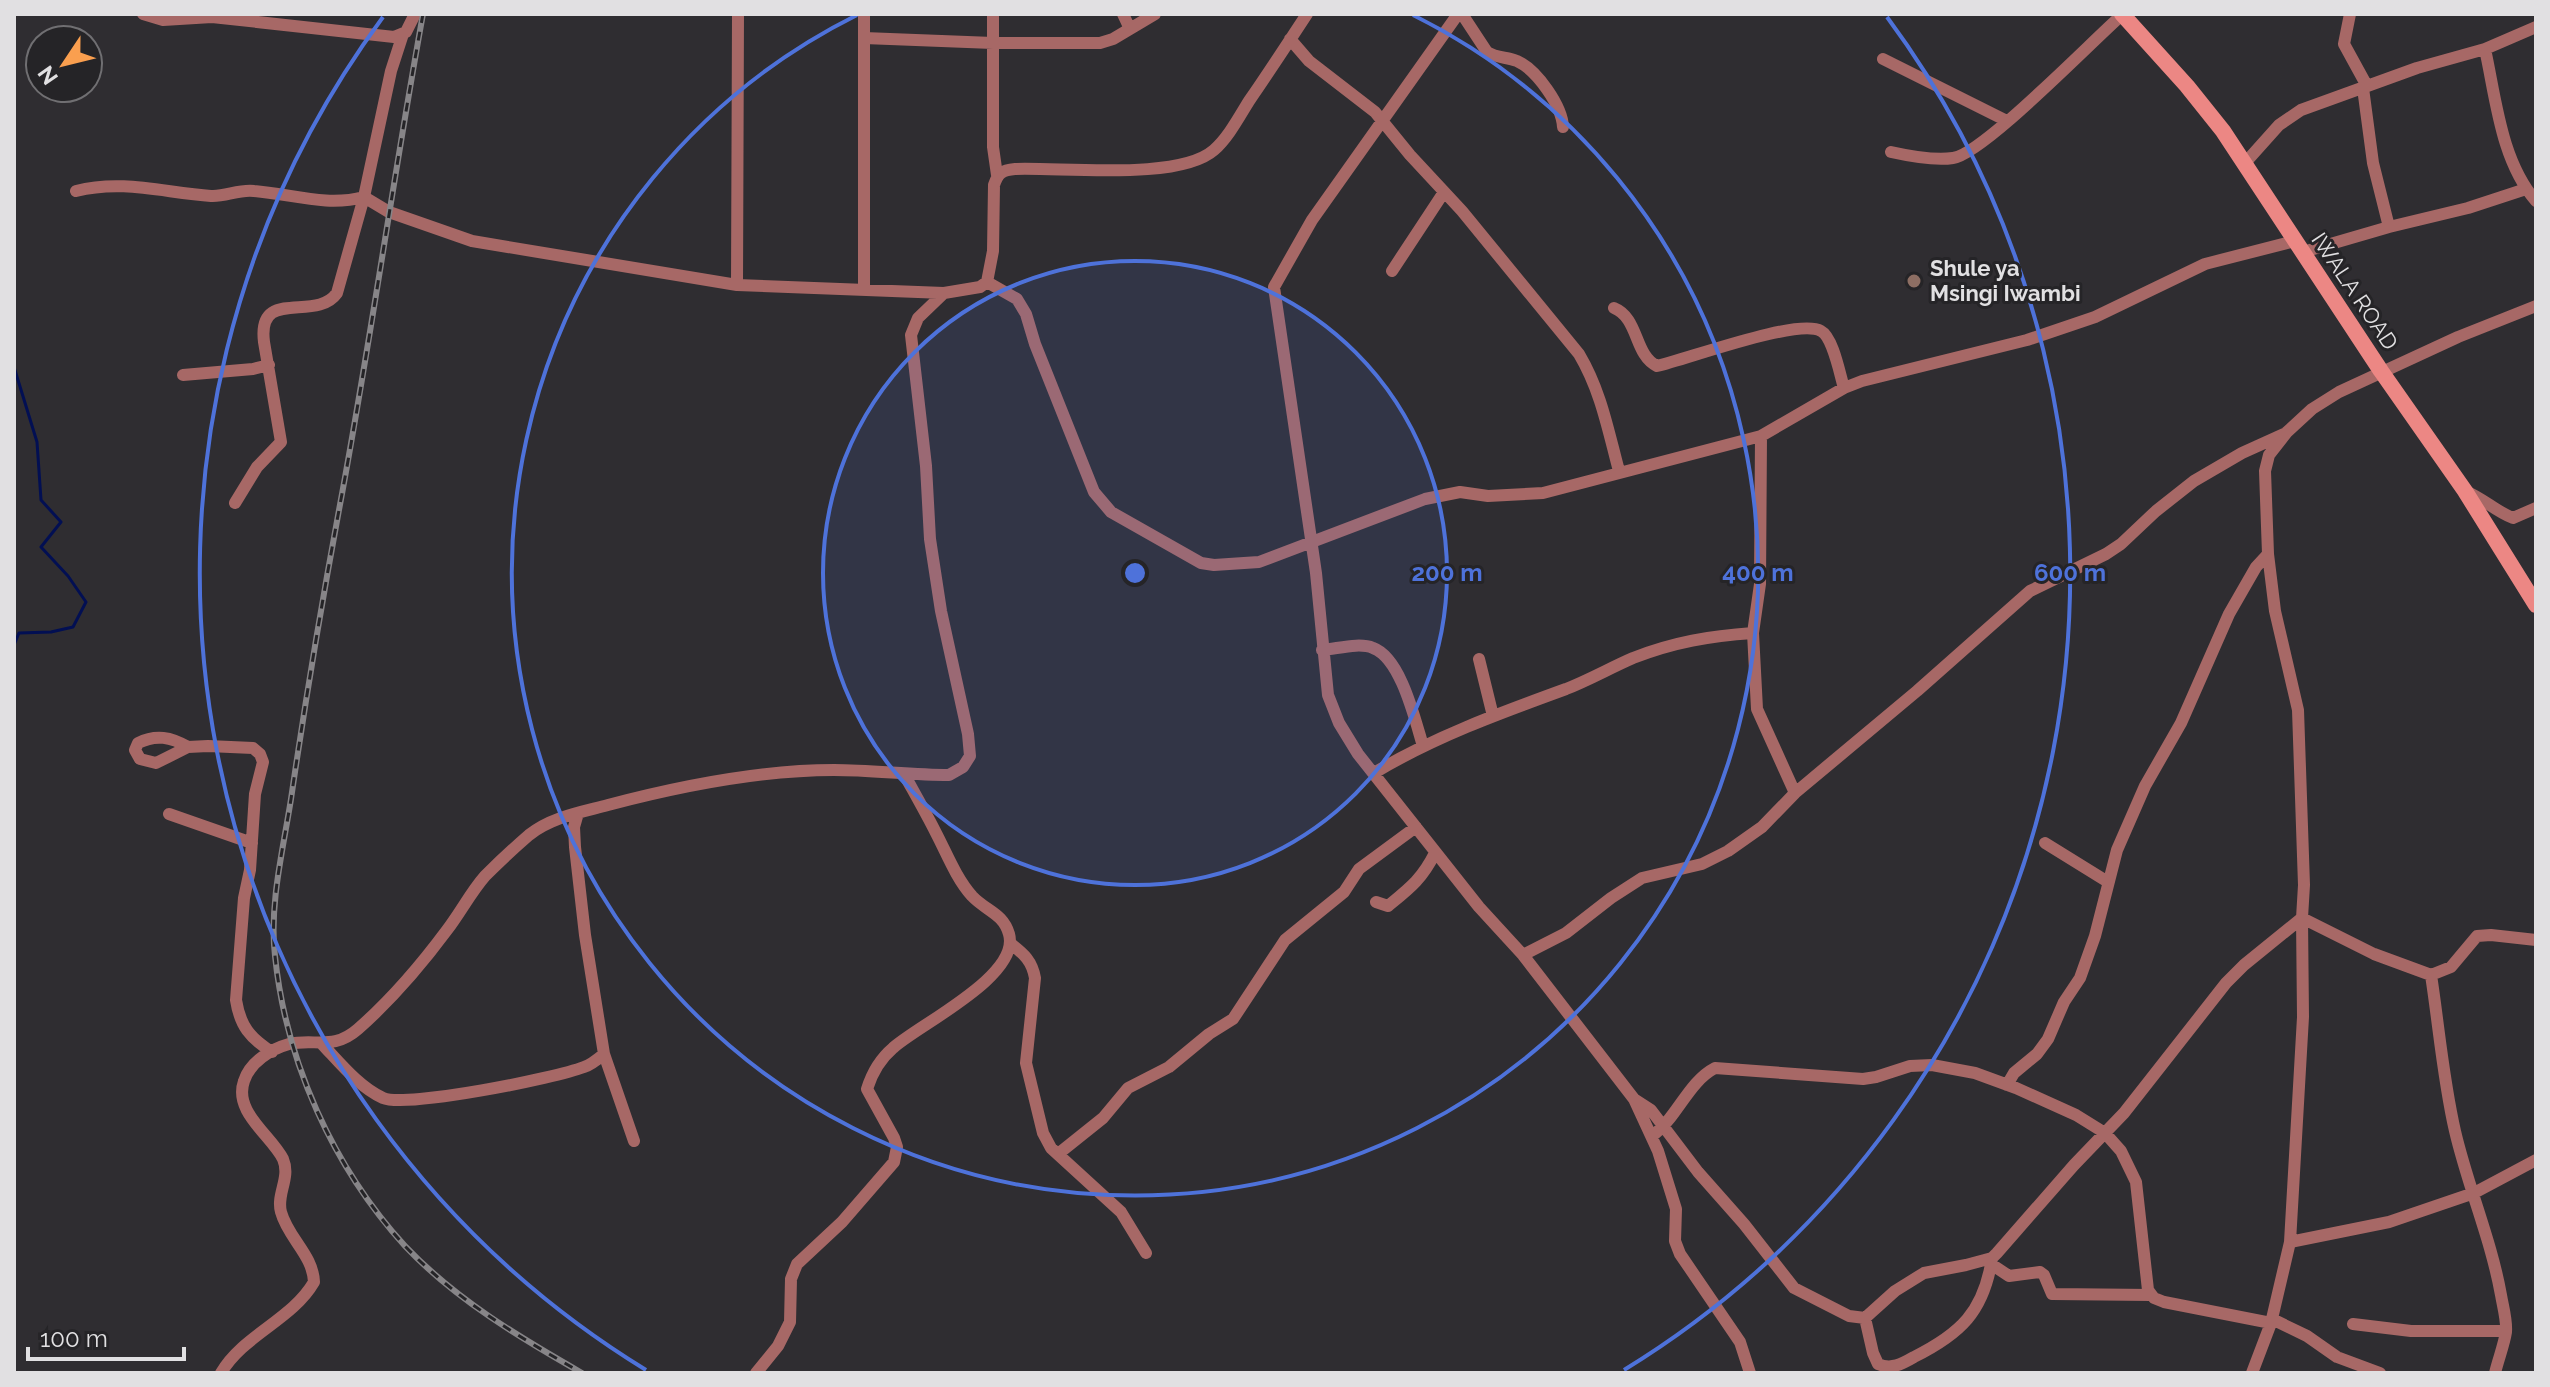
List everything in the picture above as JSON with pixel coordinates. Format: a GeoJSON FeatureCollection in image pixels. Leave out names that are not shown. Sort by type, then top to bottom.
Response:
{"type":"FeatureCollection","features":[{"type":"Feature","properties":{"kind":"street"},"geometry":{"type":"LineString","coordinates":[[143,14],[163,20],[212,17],[394,37],[403,34]]}},
{"type":"Feature","properties":{"kind":"street"},"geometry":{"type":"LineString","coordinates":[[235,503],[257,467],[281,442],[263,329],[265,320],[276,310],[325,304],[334,298],[339,289],[364,197],[377,127],[403,34],[415,14]]}},
{"type":"Feature","properties":{"kind":"street"},"geometry":{"type":"LineString","coordinates":[[737,285],[738,14]]}},
{"type":"Feature","properties":{"kind":"street"},"geometry":{"type":"LineString","coordinates":[[864,14],[864,288]]}},
{"type":"Feature","properties":{"kind":"street"},"geometry":{"type":"LineString","coordinates":[[76,191],[97,185],[126,185],[215,196],[250,190],[329,202],[364,197],[389,212],[463,239],[737,285],[944,293],[980,287],[987,282],[991,273],[997,175],[993,147],[993,14]]}},
{"type":"Feature","properties":{"kind":"street"},"geometry":{"type":"LineString","coordinates":[[1123,14],[1130,29]]}},
{"type":"Feature","properties":{"kind":"street"},"geometry":{"type":"LineString","coordinates":[[864,38],[1100,43],[1155,14]]}},
{"type":"Feature","properties":{"kind":"street"},"geometry":{"type":"LineString","coordinates":[[997,175],[1004,170],[1024,169],[1141,169],[1184,165],[1203,158],[1231,129],[1307,14]]}},
{"type":"Feature","properties":{"kind":"street"},"geometry":{"type":"LineString","coordinates":[[1563,127],[1559,108],[1539,81],[1517,61],[1487,52],[1460,14],[1312,220],[1274,287],[1316,573],[1328,695],[1348,741],[1435,853],[1523,955],[1634,1099],[1651,1110],[1676,1209],[1675,1241],[1680,1254],[1740,1342],[1750,1373]]}},
{"type":"Feature","properties":{"kind":"street"},"geometry":{"type":"LineString","coordinates":[[1891,152],[1953,158],[1965,154],[2007,121],[2122,14]]}},
{"type":"Feature","properties":{"kind":"street","name":"IWALA ROAD"},"geometry":{"type":"LineString","coordinates":[[2122,14],[2187,86],[2245,163],[2381,371],[2465,491],[2536,605]]}},
{"type":"Feature","properties":{"kind":"street"},"geometry":{"type":"LineString","coordinates":[[2350,14],[2344,44],[2365,87],[2373,163],[2389,227]]}},
{"type":"Feature","properties":{"kind":"street"},"geometry":{"type":"LineString","coordinates":[[2245,163],[2279,125],[2301,110],[2417,68],[2485,49],[2536,27]]}},
{"type":"Feature","properties":{"kind":"street"},"geometry":{"type":"LineString","coordinates":[[1290,39],[1309,61],[1365,102],[1383,121],[1462,211],[1579,354],[1601,399],[1619,471]]}},
{"type":"Feature","properties":{"kind":"street"},"geometry":{"type":"LineString","coordinates":[[2485,49],[2505,138],[2526,189],[2536,201]]}},
{"type":"Feature","properties":{"kind":"street"},"geometry":{"type":"LineString","coordinates":[[1883,59],[2007,121]]}},
{"type":"Feature","properties":{"kind":"street"},"geometry":{"type":"LineString","coordinates":[[987,282],[1017,299],[1026,314],[1094,492],[1111,512],[1206,565],[1259,562],[1425,499],[1460,492],[1502,496],[1543,493],[1761,436],[1844,388],[1891,373],[2027,340],[2095,317],[2205,264],[2389,227],[2468,208],[2526,189]]}},
{"type":"Feature","properties":{"kind":"street"},"geometry":{"type":"LineString","coordinates":[[1392,271],[1444,192]]}},
{"type":"Feature","properties":{"kind":"street"},"geometry":{"type":"LineString","coordinates":[[221,1373],[235,1353],[285,1312],[314,1282],[309,1262],[281,1213],[280,1203],[286,1180],[283,1159],[244,1102],[244,1079],[262,1057],[291,1044],[322,1044],[347,1038],[376,1011],[445,933],[484,878],[532,832],[553,821],[646,795],[754,777],[832,770],[949,775],[963,767],[970,756],[968,734],[930,539],[926,466],[911,351],[911,335],[918,318],[944,293]]}},
{"type":"Feature","properties":{"kind":"street"},"geometry":{"type":"LineString","coordinates":[[2252,1373],[2272,1321],[2290,1242],[2303,1017],[2304,885],[2298,710],[2275,611],[2268,554],[2265,471],[2269,455],[2287,432],[2312,409],[2339,392],[2381,371],[2536,306]]}},
{"type":"Feature","properties":{"kind":"street"},"geometry":{"type":"LineString","coordinates":[[1614,308],[1627,317],[1647,358],[1657,366],[1769,335],[1801,328],[1817,329],[1829,339],[1844,388]]}},
{"type":"Feature","properties":{"kind":"street"},"geometry":{"type":"LineString","coordinates":[[183,375],[269,365]]}},
{"type":"Feature","properties":{"kind":"street"},"geometry":{"type":"LineString","coordinates":[[1523,955],[1566,933],[1642,878],[1702,864],[1728,851],[1762,827],[1795,793],[1934,677],[2030,591],[2088,564],[2121,544],[2194,481],[2287,432]]}},
{"type":"Feature","properties":{"kind":"street"},"geometry":{"type":"LineString","coordinates":[[1761,436],[1761,568],[1753,633],[1757,709],[1795,793]]}},
{"type":"Feature","properties":{"kind":"street"},"geometry":{"type":"LineString","coordinates":[[2465,491],[2513,518],[2536,508]]}},
{"type":"Feature","properties":{"kind":"street"},"geometry":{"type":"LineString","coordinates":[[2007,1085],[2017,1068],[2037,1054],[2048,1039],[2064,1002],[2080,978],[2095,936],[2117,850],[2145,786],[2181,723],[2229,614],[2256,567],[2268,554]]}},
{"type":"Feature","properties":{"kind":"street"},"geometry":{"type":"LineString","coordinates":[[1374,773],[1423,746],[1677,643],[1705,636],[1753,633]]}},
{"type":"Feature","properties":{"kind":"street"},"geometry":{"type":"LineString","coordinates":[[1322,650],[1370,646],[1384,653],[1400,680],[1423,746]]}},
{"type":"Feature","properties":{"kind":"street"},"geometry":{"type":"LineString","coordinates":[[1479,659],[1493,716]]}},
{"type":"Feature","properties":{"kind":"street"},"geometry":{"type":"LineString","coordinates":[[188,747],[253,748],[263,762],[255,794],[236,1000],[238,1014],[247,1033],[272,1052]]}},
{"type":"Feature","properties":{"kind":"street"},"geometry":{"type":"LineString","coordinates":[[904,774],[953,868],[978,902],[1004,921],[1011,944],[1030,961],[1033,968],[1035,978],[1026,1054],[1027,1073],[1043,1133],[1058,1154],[1121,1212],[1146,1253]]}},
{"type":"Feature","properties":{"kind":"street"},"geometry":{"type":"LineString","coordinates":[[578,813],[574,827],[575,847],[604,1054],[634,1141]]}},
{"type":"Feature","properties":{"kind":"street"},"geometry":{"type":"LineString","coordinates":[[169,814],[252,843]]}},
{"type":"Feature","properties":{"kind":"street"},"geometry":{"type":"LineString","coordinates":[[1058,1154],[1103,1118],[1128,1088],[1169,1067],[1233,1019],[1285,940],[1344,892],[1359,869],[1416,827]]}},
{"type":"Feature","properties":{"kind":"street"},"geometry":{"type":"LineString","coordinates":[[2045,843],[2108,882]]}},
{"type":"Feature","properties":{"kind":"street"},"geometry":{"type":"LineString","coordinates":[[1376,902],[1388,906],[1413,887],[1435,853]]}},
{"type":"Feature","properties":{"kind":"street"},"geometry":{"type":"LineString","coordinates":[[2302,918],[2374,954],[2431,975],[2451,967],[2477,936],[2536,940]]}},
{"type":"Feature","properties":{"kind":"street"},"geometry":{"type":"LineString","coordinates":[[1865,1318],[1878,1364],[1888,1367],[1899,1365],[1959,1331],[1973,1311],[1992,1261],[2124,1113],[2226,983],[2302,918]]}},
{"type":"Feature","properties":{"kind":"street"},"geometry":{"type":"LineString","coordinates":[[756,1373],[778,1346],[790,1322],[791,1279],[797,1264],[842,1222],[894,1162],[897,1147],[894,1138],[867,1089],[876,1068],[896,1045],[982,984],[1006,957],[1011,944]]}},
{"type":"Feature","properties":{"kind":"street"},"geometry":{"type":"LineString","coordinates":[[2431,975],[2445,1081],[2466,1176],[2494,1258],[2506,1331],[2495,1373]]}},
{"type":"Feature","properties":{"kind":"street"},"geometry":{"type":"LineString","coordinates":[[322,1044],[351,1074],[379,1096],[392,1100],[468,1093],[564,1074],[588,1066],[604,1054]]}},
{"type":"Feature","properties":{"kind":"street"},"geometry":{"type":"LineString","coordinates":[[1657,1132],[1703,1077],[1715,1068],[1851,1079],[1876,1077],[1910,1066],[1932,1065],[1975,1073],[2076,1115],[2105,1133],[2121,1151],[2136,1182],[2151,1295]]}},
{"type":"Feature","properties":{"kind":"street"},"geometry":{"type":"LineString","coordinates":[[1657,1132],[1744,1224],[1794,1288],[1849,1316],[1865,1318],[1895,1291],[1924,1273],[1992,1261]]}},
{"type":"Feature","properties":{"kind":"street"},"geometry":{"type":"LineString","coordinates":[[2290,1242],[2389,1222],[2474,1193],[2536,1160]]}},
{"type":"Feature","properties":{"kind":"street"},"geometry":{"type":"LineString","coordinates":[[1992,1261],[2009,1276],[2040,1272],[2052,1294],[2151,1295],[2164,1302],[2272,1321],[2307,1336],[2337,1357],[2380,1373]]}},
{"type":"Feature","properties":{"kind":"street"},"geometry":{"type":"LineString","coordinates":[[2353,1324],[2411,1331],[2506,1331]]}},
{"type":"Feature","properties":{"kind":"waterway"},"geometry":{"type":"LineString","coordinates":[[14,367],[37,442],[41,500],[61,522],[41,547],[68,576],[86,602],[73,627],[51,632],[19,633],[14,645]]}},
{"type":"Feature","properties":{"kind":"railway"},"geometry":{"type":"LineString","coordinates":[[423,14],[281,858],[275,897],[275,956],[281,996],[302,1074],[335,1147],[379,1215],[424,1265],[466,1300],[582,1373]]}},
{"type":"Feature","properties":{"kind":"place","name":"Shule ya Msingi Iwambi"},"geometry":{"type":"Point","coordinates":[1914,281]}}]}
